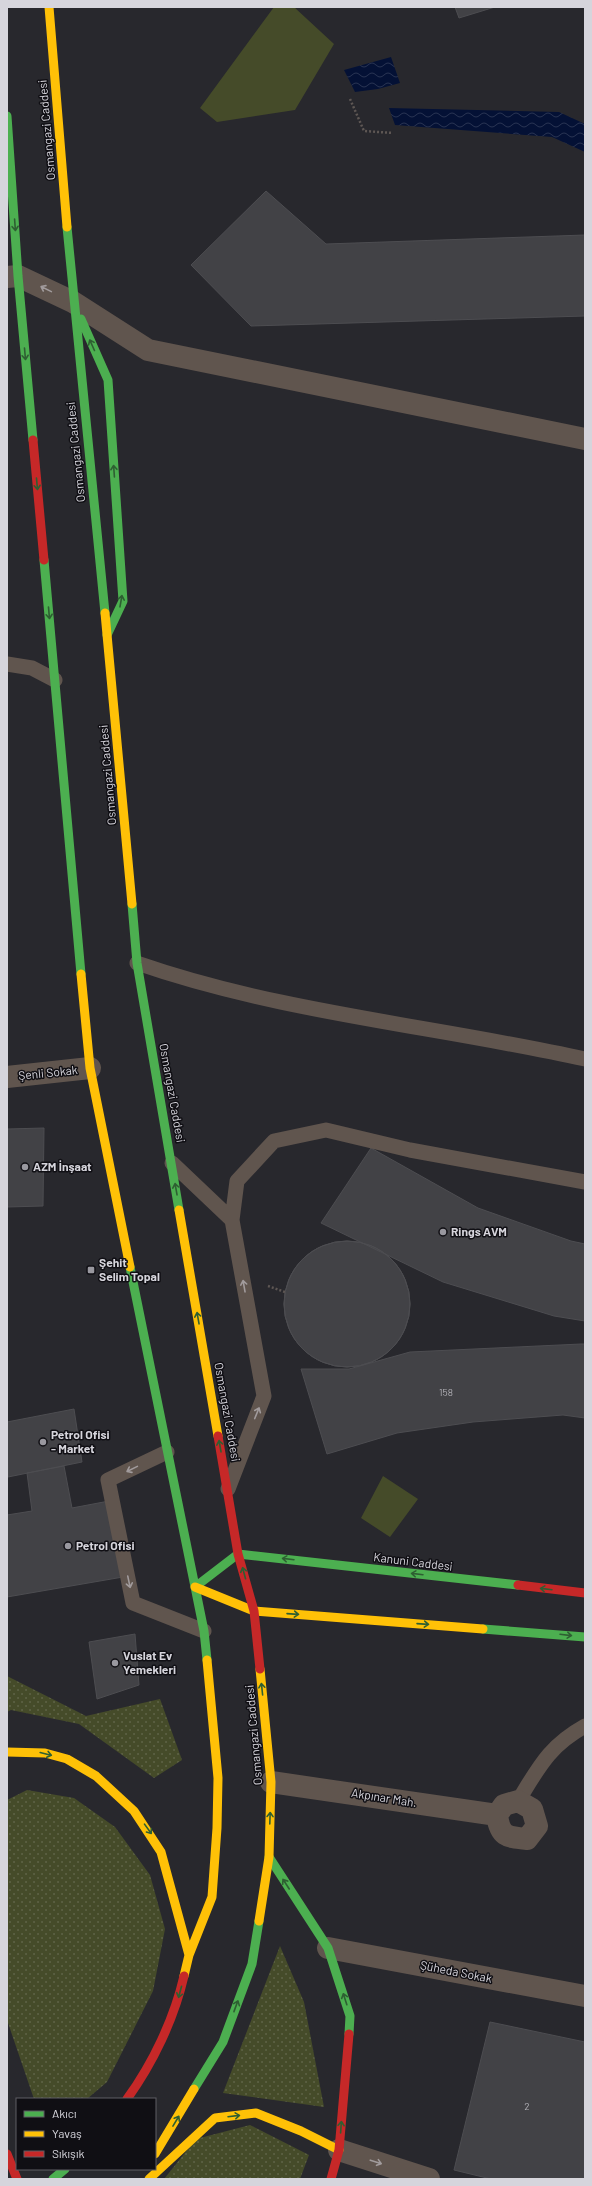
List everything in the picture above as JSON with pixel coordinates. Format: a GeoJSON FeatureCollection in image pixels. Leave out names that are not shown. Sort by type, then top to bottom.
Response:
{"type":"FeatureCollection","features":[{"type":"Feature","properties":{"kind":"main road","name":"Osmangazi Caddesi"},"geometry":{"type":"LineString","coordinates":[[49,7],[73,302],[107,636],[137,963],[228,1488],[238,1554],[254,1611],[271,1782],[269,1857],[252,1964],[223,2042],[156,2152]]}},
{"type":"Feature","properties":{"kind":"main road"},"geometry":{"type":"LineString","coordinates":[[7,116],[13,276],[55,680],[90,1068],[204,1631],[218,1778],[217,1828],[212,1897],[189,1954],[179,1997],[145,2074],[128,2098]]}},
{"type":"Feature","properties":{"kind":"main road"},"geometry":{"type":"LineString","coordinates":[[73,302],[108,380],[123,601],[107,636]]}},
{"type":"Feature","properties":{"kind":"main road"},"geometry":{"type":"LineString","coordinates":[[195,1587],[238,1554]]}},
{"type":"Feature","properties":{"kind":"main road","name":"Kanuni Caddesi"},"geometry":{"type":"LineString","coordinates":[[238,1554],[585,1593]]}},
{"type":"Feature","properties":{"kind":"main road"},"geometry":{"type":"LineString","coordinates":[[195,1587],[254,1611],[585,1637]]}},
{"type":"Feature","properties":{"kind":"main road"},"geometry":{"type":"LineString","coordinates":[[7,1752],[40,1752],[67,1759],[103,1782],[133,1811],[155,1840],[161,1852],[189,1954]]}},
{"type":"Feature","properties":{"kind":"main road"},"geometry":{"type":"LineString","coordinates":[[269,1857],[328,1948],[350,2016],[339,2150],[331,2179]]}},
{"type":"Feature","properties":{"kind":"main road"},"geometry":{"type":"LineString","coordinates":[[149,2179],[214,2118],[256,2113],[301,2131],[339,2150]]}},
{"type":"Feature","properties":{"kind":"main road"},"geometry":{"type":"LineString","coordinates":[[7,2154],[17,2179]]}},
{"type":"Feature","properties":{"kind":"main road"},"geometry":{"type":"LineString","coordinates":[[53,2179],[64,2170]]}},
{"type":"Feature","properties":{"kind":"street"},"geometry":{"type":"LineString","coordinates":[[13,276],[73,302],[148,350],[585,439]]}},
{"type":"Feature","properties":{"kind":"street","name":"Şenli Sokak"},"geometry":{"type":"LineString","coordinates":[[7,1077],[90,1068]]}},
{"type":"Feature","properties":{"kind":"street","name":"Akpınar Mah."},"geometry":{"type":"LineString","coordinates":[[271,1782],[497,1815]]}},
{"type":"Feature","properties":{"kind":"street"},"geometry":{"type":"LineString","coordinates":[[518,1801],[532,1809],[537,1826],[527,1839],[509,1837],[499,1828],[497,1815],[504,1805],[518,1801]]}},
{"type":"Feature","properties":{"kind":"street","name":"Şüheda Sokak"},"geometry":{"type":"LineString","coordinates":[[328,1948],[585,1996]]}},
{"type":"Feature","properties":{"kind":"street"},"geometry":{"type":"LineString","coordinates":[[339,2150],[429,2179]]}},
{"type":"Feature","properties":{"kind":"lane"},"geometry":{"type":"LineString","coordinates":[[7,664],[32,668],[55,680]]}},
{"type":"Feature","properties":{"kind":"lane"},"geometry":{"type":"LineString","coordinates":[[137,963],[187,981],[333,1012],[585,1059]]}},
{"type":"Feature","properties":{"kind":"lane"},"geometry":{"type":"LineString","coordinates":[[228,1488],[264,1396],[232,1220],[237,1181],[274,1141],[326,1130],[410,1150],[585,1182]]}},
{"type":"Feature","properties":{"kind":"lane"},"geometry":{"type":"LineString","coordinates":[[172,1164],[232,1220]]}},
{"type":"Feature","properties":{"kind":"lane"},"geometry":{"type":"LineString","coordinates":[[167,1452],[108,1480],[133,1603],[204,1631]]}},
{"type":"Feature","properties":{"kind":"lane"},"geometry":{"type":"LineString","coordinates":[[518,1801],[547,1755],[556,1746],[585,1726]]}},
{"type":"Feature","properties":{"kind":"path"},"geometry":{"type":"LineString","coordinates":[[350,99],[364,131],[393,133]]}},
{"type":"Feature","properties":{"kind":"green space"},"geometry":{"type":"Polygon","coordinates":[[[274,7],[294,7],[334,44],[295,110],[217,122],[200,108],[274,7]]]}},
{"type":"Feature","properties":{"kind":"green space"},"geometry":{"type":"Polygon","coordinates":[[[383,1476],[418,1499],[390,1537],[361,1518],[383,1476]]]}},
{"type":"Feature","properties":{"kind":"green space"},"geometry":{"type":"Polygon","coordinates":[[[7,1676],[86,1716],[160,1699],[182,1760],[154,1778],[79,1724],[11,1710],[7,1712],[7,1676]]]}},
{"type":"Feature","properties":{"kind":"green space"},"geometry":{"type":"Polygon","coordinates":[[[27,1790],[74,1798],[115,1827],[150,1875],[165,1929],[153,1991],[107,2082],[88,2098],[34,2098],[7,2020],[7,1800],[27,1790]]]}},
{"type":"Feature","properties":{"kind":"green space"},"geometry":{"type":"Polygon","coordinates":[[[280,1946],[304,2002],[324,2107],[223,2093],[280,1946]]]}},
{"type":"Feature","properties":{"kind":"green space"},"geometry":{"type":"Polygon","coordinates":[[[250,2125],[309,2155],[300,2179],[164,2179],[196,2139],[250,2125]]]}},
{"type":"Feature","properties":{"kind":"water"},"geometry":{"type":"Polygon","coordinates":[[[391,57],[400,83],[378,89],[355,92],[344,70],[391,57]]]}},
{"type":"Feature","properties":{"kind":"water"},"geometry":{"type":"Polygon","coordinates":[[[389,108],[559,112],[585,124],[585,152],[552,137],[395,125],[389,108]]]}},
{"type":"Feature","properties":{"kind":"building"},"geometry":{"type":"Polygon","coordinates":[[[455,7],[495,7],[459,18],[455,7]]]}},
{"type":"Feature","properties":{"kind":"building"},"geometry":{"type":"Polygon","coordinates":[[[266,191],[326,244],[585,235],[585,316],[251,326],[191,265],[266,191]]]}},
{"type":"Feature","properties":{"kind":"building","name":"AZM İnşaat"},"geometry":{"type":"Polygon","coordinates":[[[44,1128],[43,1206],[7,1207],[7,1129],[44,1128]]]}},
{"type":"Feature","properties":{"kind":"building","name":"Rings AVM"},"geometry":{"type":"Polygon","coordinates":[[[371,1148],[478,1208],[571,1241],[585,1244],[585,1321],[554,1316],[443,1282],[321,1223],[371,1148]]]}},
{"type":"Feature","properties":{"kind":"building"},"geometry":{"type":"Polygon","coordinates":[[[347,1241],[371,1246],[382,1252],[395,1264],[405,1280],[410,1304],[405,1328],[399,1339],[387,1352],[371,1362],[347,1367],[323,1362],[312,1356],[299,1344],[289,1328],[284,1304],[289,1280],[295,1269],[307,1256],[323,1246],[347,1241]]]}},
{"type":"Feature","properties":{"kind":"building"},"geometry":{"type":"Polygon","coordinates":[[[347,1241],[371,1246],[382,1252],[395,1264],[405,1280],[410,1304],[405,1328],[399,1339],[387,1352],[371,1362],[347,1367],[323,1362],[312,1356],[299,1344],[289,1328],[284,1304],[289,1280],[295,1269],[307,1256],[323,1246],[347,1241]]]}},
{"type":"Feature","properties":{"kind":"building"},"geometry":{"type":"Polygon","coordinates":[[[585,1344],[585,1418],[563,1415],[473,1422],[397,1433],[327,1454],[301,1369],[349,1369],[410,1352],[585,1344]]]}},
{"type":"Feature","properties":{"kind":"building","name":"Petrol Ofisi - Market"},"geometry":{"type":"Polygon","coordinates":[[[74,1409],[82,1462],[8,1477],[7,1422],[74,1409]]]}},
{"type":"Feature","properties":{"kind":"building"},"geometry":{"type":"Polygon","coordinates":[[[64,1466],[72,1508],[109,1501],[123,1577],[7,1597],[7,1515],[32,1511],[27,1473],[64,1466]]]}},
{"type":"Feature","properties":{"kind":"building","name":"Vuslat Ev Yemekleri"},"geometry":{"type":"Polygon","coordinates":[[[135,1634],[139,1685],[97,1699],[89,1642],[135,1634]]]}},
{"type":"Feature","properties":{"kind":"building"},"geometry":{"type":"Polygon","coordinates":[[[490,2022],[585,2042],[585,2179],[491,2179],[454,2170],[490,2022]]]}},
{"type":"Feature","properties":{"kind":"traffic: fast"},"geometry":{"type":"LineString","coordinates":[[7,116],[18,276],[33,440]]}},
{"type":"Feature","properties":{"kind":"traffic: fast"},"geometry":{"type":"LineString","coordinates":[[67,227],[105,613]]}},
{"type":"Feature","properties":{"kind":"traffic: fast"},"geometry":{"type":"LineString","coordinates":[[81,319],[108,380],[123,601],[107,635]]}},
{"type":"Feature","properties":{"kind":"traffic: fast"},"geometry":{"type":"LineString","coordinates":[[44,560],[81,974]]}},
{"type":"Feature","properties":{"kind":"traffic: fast"},"geometry":{"type":"LineString","coordinates":[[132,904],[137,963],[179,1210]]}},
{"type":"Feature","properties":{"kind":"traffic: fast"},"geometry":{"type":"LineString","coordinates":[[130,1267],[204,1631],[207,1660]]}},
{"type":"Feature","properties":{"kind":"traffic: fast"},"geometry":{"type":"LineString","coordinates":[[238,1554],[518,1585]]}},
{"type":"Feature","properties":{"kind":"traffic: fast"},"geometry":{"type":"LineString","coordinates":[[195,1587],[238,1554]]}},
{"type":"Feature","properties":{"kind":"traffic: fast"},"geometry":{"type":"LineString","coordinates":[[483,1629],[585,1637]]}},
{"type":"Feature","properties":{"kind":"traffic: fast"},"geometry":{"type":"LineString","coordinates":[[269,1857],[328,1948],[350,2016],[349,2034]]}},
{"type":"Feature","properties":{"kind":"traffic: fast"},"geometry":{"type":"LineString","coordinates":[[194,2089],[223,2042],[252,1964],[259,1921]]}},
{"type":"Feature","properties":{"kind":"traffic: fast"},"geometry":{"type":"LineString","coordinates":[[53,2179],[64,2170]]}},
{"type":"Feature","properties":{"kind":"traffic: slow"},"geometry":{"type":"LineString","coordinates":[[49,7],[67,227]]}},
{"type":"Feature","properties":{"kind":"traffic: slow"},"geometry":{"type":"LineString","coordinates":[[105,613],[132,904]]}},
{"type":"Feature","properties":{"kind":"traffic: slow"},"geometry":{"type":"LineString","coordinates":[[81,974],[90,1068],[130,1267]]}},
{"type":"Feature","properties":{"kind":"traffic: slow"},"geometry":{"type":"LineString","coordinates":[[179,1210],[218,1436]]}},
{"type":"Feature","properties":{"kind":"traffic: slow"},"geometry":{"type":"LineString","coordinates":[[195,1587],[254,1611]]}},
{"type":"Feature","properties":{"kind":"traffic: slow"},"geometry":{"type":"LineString","coordinates":[[254,1611],[483,1629]]}},
{"type":"Feature","properties":{"kind":"traffic: slow"},"geometry":{"type":"LineString","coordinates":[[184,1976],[189,1955],[212,1897],[217,1828],[218,1778],[207,1660]]}},
{"type":"Feature","properties":{"kind":"traffic: slow"},"geometry":{"type":"LineString","coordinates":[[259,1921],[269,1857],[271,1782],[260,1669]]}},
{"type":"Feature","properties":{"kind":"traffic: slow"},"geometry":{"type":"LineString","coordinates":[[7,1752],[45,1753],[67,1759],[96,1776],[134,1811],[161,1852],[189,1955]]}},
{"type":"Feature","properties":{"kind":"traffic: slow"},"geometry":{"type":"LineString","coordinates":[[156,2152],[194,2089]]}},
{"type":"Feature","properties":{"kind":"traffic: slow"},"geometry":{"type":"LineString","coordinates":[[149,2179],[215,2118],[256,2113],[301,2131],[339,2150]]}},
{"type":"Feature","properties":{"kind":"traffic: jam"},"geometry":{"type":"LineString","coordinates":[[33,440],[44,560]]}},
{"type":"Feature","properties":{"kind":"traffic: jam"},"geometry":{"type":"LineString","coordinates":[[218,1436],[238,1554],[254,1611],[260,1669]]}},
{"type":"Feature","properties":{"kind":"traffic: jam"},"geometry":{"type":"LineString","coordinates":[[518,1585],[585,1593]]}},
{"type":"Feature","properties":{"kind":"traffic: jam"},"geometry":{"type":"LineString","coordinates":[[128,2098],[137,2085],[162,2040],[175,2008],[184,1976]]}},
{"type":"Feature","properties":{"kind":"traffic: jam"},"geometry":{"type":"LineString","coordinates":[[331,2179],[339,2150],[349,2034]]}},
{"type":"Feature","properties":{"kind":"traffic: jam"},"geometry":{"type":"LineString","coordinates":[[7,2154],[17,2179]]}},
{"type":"Feature","properties":{"kind":"place","name":"AZM İnşaat"},"geometry":{"type":"Point","coordinates":[25,1167]}},
{"type":"Feature","properties":{"kind":"place","name":"Rings AVM"},"geometry":{"type":"Point","coordinates":[443,1232]}},
{"type":"Feature","properties":{"kind":"place","name":"Şehit Selim Topal"},"geometry":{"type":"Point","coordinates":[91,1270]}},
{"type":"Feature","properties":{"kind":"place","name":"Petrol Ofisi - Market"},"geometry":{"type":"Point","coordinates":[43,1442]}},
{"type":"Feature","properties":{"kind":"place","name":"Petrol Ofisi"},"geometry":{"type":"Point","coordinates":[68,1546]}},
{"type":"Feature","properties":{"kind":"place","name":"Vuslat Ev Yemekleri"},"geometry":{"type":"Point","coordinates":[115,1663]}}]}
